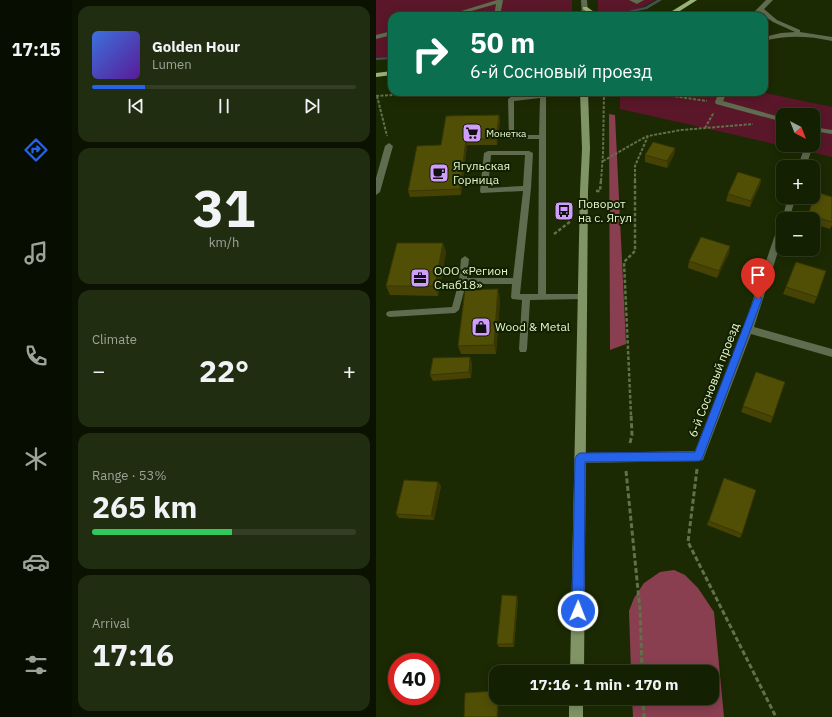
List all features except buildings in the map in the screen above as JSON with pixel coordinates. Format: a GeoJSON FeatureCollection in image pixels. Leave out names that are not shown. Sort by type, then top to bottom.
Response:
{"type":"FeatureCollection","features":[{"type":"Feature","properties":{"kind":"main road"},"geometry":{"type":"LineString","coordinates":[[674,12],[694,0]]}},
{"type":"Feature","properties":{"kind":"main road"},"geometry":{"type":"LineString","coordinates":[[585,8],[590,12]]}},
{"type":"Feature","properties":{"kind":"main road"},"geometry":{"type":"LineString","coordinates":[[376,74],[388,73]]}},
{"type":"Feature","properties":{"kind":"street"},"geometry":{"type":"LineString","coordinates":[[584,0],[585,12]]}},
{"type":"Feature","properties":{"kind":"street"},"geometry":{"type":"LineString","coordinates":[[757,12],[770,0]]}},
{"type":"Feature","properties":{"kind":"street"},"geometry":{"type":"LineString","coordinates":[[760,9],[763,12]]}},
{"type":"Feature","properties":{"kind":"street"},"geometry":{"type":"LineString","coordinates":[[768,16],[775,22],[806,34]]}},
{"type":"Feature","properties":{"kind":"street"},"geometry":{"type":"LineString","coordinates":[[768,37],[777,34],[806,34],[832,38]]}},
{"type":"Feature","properties":{"kind":"street"},"geometry":{"type":"LineString","coordinates":[[577,665],[582,297],[586,149],[584,96]]}},
{"type":"Feature","properties":{"kind":"street"},"geometry":{"type":"LineString","coordinates":[[721,96],[719,102],[776,118]]}},
{"type":"Feature","properties":{"kind":"street"},"geometry":{"type":"LineString","coordinates":[[820,131],[832,132]]}},
{"type":"Feature","properties":{"kind":"street"},"geometry":{"type":"LineString","coordinates":[[376,192],[389,146]]}},
{"type":"Feature","properties":{"kind":"street","name":"6-й Сосновый проезд"},"geometry":{"type":"LineString","coordinates":[[580,458],[699,456],[748,329],[776,245]]}},
{"type":"Feature","properties":{"kind":"street"},"geometry":{"type":"LineString","coordinates":[[748,329],[832,353]]}},
{"type":"Feature","properties":{"kind":"street"},"geometry":{"type":"LineString","coordinates":[[576,705],[576,717]]}},
{"type":"Feature","properties":{"kind":"lane"},"geometry":{"type":"LineString","coordinates":[[461,12],[500,0],[498,12]]}},
{"type":"Feature","properties":{"kind":"lane"},"geometry":{"type":"LineString","coordinates":[[632,0],[637,2],[641,0]]}},
{"type":"Feature","properties":{"kind":"lane"},"geometry":{"type":"LineString","coordinates":[[376,37],[388,34]]}},
{"type":"Feature","properties":{"kind":"lane"},"geometry":{"type":"LineString","coordinates":[[542,297],[542,239],[543,137],[543,96],[511,99],[511,137],[543,137]]}},
{"type":"Feature","properties":{"kind":"lane"},"geometry":{"type":"LineString","coordinates":[[527,188],[484,191],[488,153],[529,152],[527,188],[515,297],[582,297]]}},
{"type":"Feature","properties":{"kind":"lane"},"geometry":{"type":"LineString","coordinates":[[390,314],[455,310],[463,281],[465,259]]}},
{"type":"Feature","properties":{"kind":"lane"},"geometry":{"type":"LineString","coordinates":[[463,281],[517,281]]}},
{"type":"Feature","properties":{"kind":"lane"},"geometry":{"type":"LineString","coordinates":[[524,349],[526,297]]}},
{"type":"Feature","properties":{"kind":"path"},"geometry":{"type":"LineString","coordinates":[[388,95],[377,96],[389,146]]}},
{"type":"Feature","properties":{"kind":"path"},"geometry":{"type":"LineString","coordinates":[[499,96],[511,99]]}},
{"type":"Feature","properties":{"kind":"path"},"geometry":{"type":"LineString","coordinates":[[674,96],[719,102],[705,128]]}},
{"type":"Feature","properties":{"kind":"path"},"geometry":{"type":"LineString","coordinates":[[602,161],[648,136],[681,130],[755,124]]}},
{"type":"Feature","properties":{"kind":"path"},"geometry":{"type":"LineString","coordinates":[[642,665],[640,610],[625,458],[632,435],[624,262],[635,251],[635,166],[648,136]]}},
{"type":"Feature","properties":{"kind":"path"},"geometry":{"type":"LineString","coordinates":[[542,239],[557,232],[573,220]]}},
{"type":"Feature","properties":{"kind":"path"},"geometry":{"type":"LineString","coordinates":[[699,456],[688,542],[776,717]]}},
{"type":"Feature","properties":{"kind":"path"},"geometry":{"type":"LineString","coordinates":[[643,705],[644,717]]}},
{"type":"Feature","properties":{"kind":"shaded area"},"geometry":{"type":"Polygon","coordinates":[[[376,0],[572,0],[572,12],[388,12],[388,58],[376,59],[376,0]]]}},
{"type":"Feature","properties":{"kind":"shaded area"},"geometry":{"type":"Polygon","coordinates":[[[598,0],[655,0],[634,12],[598,12],[598,0]]]}},
{"type":"Feature","properties":{"kind":"shaded area"},"geometry":{"type":"Polygon","coordinates":[[[768,93],[832,107],[832,157],[810,152],[820,152],[820,108],[776,108],[776,144],[620,109],[620,96],[768,96],[768,93]]]}},
{"type":"Feature","properties":{"kind":"shaded area"},"geometry":{"type":"Polygon","coordinates":[[[609,114],[615,115],[626,344],[610,350],[609,114]]]}},
{"type":"Feature","properties":{"kind":"shaded area"},"geometry":{"type":"Polygon","coordinates":[[[674,570],[685,575],[698,588],[714,612],[724,717],[633,717],[632,705],[719,705],[719,665],[631,665],[629,611],[634,598],[644,583],[660,572],[674,570]]]}},
{"type":"Feature","properties":{"kind":"waterway"},"geometry":{"type":"LineString","coordinates":[[626,12],[646,8],[660,0]]}},
{"type":"Feature","properties":{"kind":"waterway"},"geometry":{"type":"LineString","coordinates":[[376,59],[388,58]]}},
{"type":"Feature","properties":{"kind":"place","name":"Монетка"},"geometry":{"type":"Point","coordinates":[472,133]}},
{"type":"Feature","properties":{"kind":"place","name":"Ягульская Горница"},"geometry":{"type":"Point","coordinates":[439,173]}},
{"type":"Feature","properties":{"kind":"place","name":"Поворот на с. Ягул"},"geometry":{"type":"Point","coordinates":[564,211]}},
{"type":"Feature","properties":{"kind":"place","name":"ООО «Регион Снаб18»"},"geometry":{"type":"Point","coordinates":[420,278]}},
{"type":"Feature","properties":{"kind":"place","name":"Wood & Metal"},"geometry":{"type":"Point","coordinates":[481,327]}},
{"type":"Feature","properties":{"kind":"route"},"geometry":{"type":"LineString","coordinates":[[578,611],[580,458],[699,456],[758,299]]}}]}
